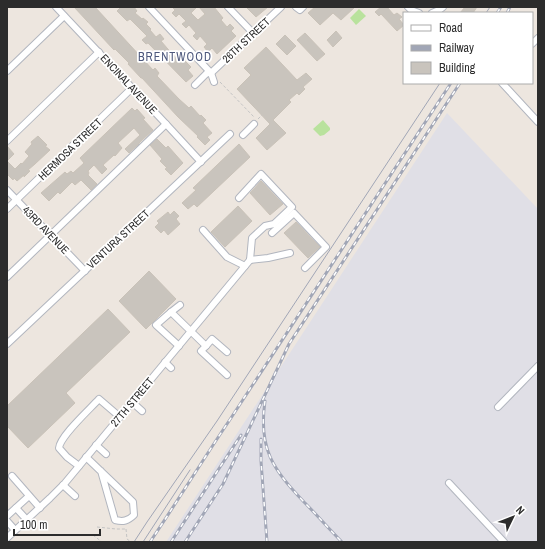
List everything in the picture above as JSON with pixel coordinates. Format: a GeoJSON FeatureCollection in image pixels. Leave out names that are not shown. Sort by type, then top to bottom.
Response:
{"type":"FeatureCollection","features":[{"type":"Feature","properties":{"kind":"street","name":"ENCINAL AVENUE"},"geometry":{"type":"LineString","coordinates":[[56,7],[201,162]]}},
{"type":"Feature","properties":{"kind":"street"},"geometry":{"type":"LineString","coordinates":[[149,7],[211,73],[214,82]]}},
{"type":"Feature","properties":{"kind":"street"},"geometry":{"type":"LineString","coordinates":[[228,7],[253,33]]}},
{"type":"Feature","properties":{"kind":"street","name":"26TH STREET"},"geometry":{"type":"LineString","coordinates":[[195,85],[206,74],[211,73],[281,7]]}},
{"type":"Feature","properties":{"kind":"street"},"geometry":{"type":"LineString","coordinates":[[434,12],[443,7]]}},
{"type":"Feature","properties":{"kind":"street"},"geometry":{"type":"LineString","coordinates":[[7,71],[64,16]]}},
{"type":"Feature","properties":{"kind":"street"},"geometry":{"type":"LineString","coordinates":[[7,141],[99,52]]}},
{"type":"Feature","properties":{"kind":"street"},"geometry":{"type":"LineString","coordinates":[[503,84],[538,122]]}},
{"type":"Feature","properties":{"kind":"street","name":"HERMOSA STREET"},"geometry":{"type":"LineString","coordinates":[[7,209],[132,88]]}},
{"type":"Feature","properties":{"kind":"street"},"geometry":{"type":"LineString","coordinates":[[7,277],[166,124]]}},
{"type":"Feature","properties":{"kind":"street"},"geometry":{"type":"LineString","coordinates":[[243,136],[254,124]]}},
{"type":"Feature","properties":{"kind":"street","name":"VENTURA STREET"},"geometry":{"type":"LineString","coordinates":[[7,344],[230,134]]}},
{"type":"Feature","properties":{"kind":"street"},"geometry":{"type":"LineString","coordinates":[[239,198],[261,174],[292,207],[274,224],[265,226],[252,238],[250,260],[268,258],[290,252]]}},
{"type":"Feature","properties":{"kind":"street","name":"43RD AVENUE"},"geometry":{"type":"LineString","coordinates":[[7,190],[84,271]]}},
{"type":"Feature","properties":{"kind":"street"},"geometry":{"type":"LineString","coordinates":[[272,233],[294,212],[326,247],[305,268]]}},
{"type":"Feature","properties":{"kind":"street"},"geometry":{"type":"LineString","coordinates":[[203,230],[228,257],[244,266]]}},
{"type":"Feature","properties":{"kind":"street","name":"27TH STREET"},"geometry":{"type":"LineString","coordinates":[[7,538],[63,485],[250,260]]}},
{"type":"Feature","properties":{"kind":"street"},"geometry":{"type":"LineString","coordinates":[[179,346],[156,325],[180,304]]}},
{"type":"Feature","properties":{"kind":"street"},"geometry":{"type":"LineString","coordinates":[[171,312],[206,346]]}},
{"type":"Feature","properties":{"kind":"street"},"geometry":{"type":"LineString","coordinates":[[227,352],[212,339],[201,351],[227,375]]}},
{"type":"Feature","properties":{"kind":"street"},"geometry":{"type":"LineString","coordinates":[[165,362],[171,368]]}},
{"type":"Feature","properties":{"kind":"street"},"geometry":{"type":"LineString","coordinates":[[498,407],[538,366]]}},
{"type":"Feature","properties":{"kind":"street"},"geometry":{"type":"LineString","coordinates":[[78,466],[59,448],[59,444],[67,433],[99,399],[120,417]]}},
{"type":"Feature","properties":{"kind":"street"},"geometry":{"type":"LineString","coordinates":[[132,402],[142,411]]}},
{"type":"Feature","properties":{"kind":"street"},"geometry":{"type":"LineString","coordinates":[[96,445],[106,454]]}},
{"type":"Feature","properties":{"kind":"street"},"geometry":{"type":"LineString","coordinates":[[86,457],[101,471],[134,502],[134,515],[128,520],[115,520],[101,471]]}},
{"type":"Feature","properties":{"kind":"street"},"geometry":{"type":"LineString","coordinates":[[12,476],[40,508]]}},
{"type":"Feature","properties":{"kind":"street"},"geometry":{"type":"LineString","coordinates":[[449,483],[504,542]]}},
{"type":"Feature","properties":{"kind":"street"},"geometry":{"type":"LineString","coordinates":[[63,485],[75,496]]}},
{"type":"Feature","properties":{"kind":"street"},"geometry":{"type":"LineString","coordinates":[[7,516],[29,496]]}},
{"type":"Feature","properties":{"kind":"street"},"geometry":{"type":"LineString","coordinates":[[16,508],[27,520]]}},
{"type":"Feature","properties":{"kind":"street"},"geometry":{"type":"LineString","coordinates":[[7,522],[16,530]]}},
{"type":"Feature","properties":{"kind":"path"},"geometry":{"type":"LineString","coordinates":[[221,83],[256,120],[262,115]]}},
{"type":"Feature","properties":{"kind":"path"},"geometry":{"type":"LineString","coordinates":[[97,527],[126,529],[127,538],[131,542]]}},
{"type":"Feature","properties":{"kind":"path"},"geometry":{"type":"LineString","coordinates":[[93,535],[102,542]]}},
{"type":"Feature","properties":{"kind":"shaded area"},"geometry":{"type":"Polygon","coordinates":[[[447,113],[538,209],[538,542],[166,542],[447,113]]]}},
{"type":"Feature","properties":{"kind":"green space"},"geometry":{"type":"Polygon","coordinates":[[[359,9],[366,16],[356,25],[350,18],[359,9]]]}},
{"type":"Feature","properties":{"kind":"green space"},"geometry":{"type":"Polygon","coordinates":[[[323,120],[330,130],[324,135],[320,136],[313,129],[323,120]]]}},
{"type":"Feature","properties":{"kind":"building"},"geometry":{"type":"Polygon","coordinates":[[[74,7],[95,7],[153,70],[155,68],[159,73],[157,76],[179,99],[189,108],[191,106],[206,120],[203,123],[212,133],[207,137],[210,140],[205,145],[128,64],[129,63],[115,49],[114,50],[74,7]]]}},
{"type":"Feature","properties":{"kind":"building"},"geometry":{"type":"Polygon","coordinates":[[[121,7],[134,7],[137,11],[135,13],[148,22],[146,24],[156,37],[160,34],[164,39],[161,41],[173,55],[179,60],[182,57],[191,67],[188,70],[193,76],[186,82],[148,43],[146,44],[142,40],[147,36],[130,19],[127,21],[117,11],[121,7]]]}},
{"type":"Feature","properties":{"kind":"building"},"geometry":{"type":"Polygon","coordinates":[[[172,7],[197,7],[191,13],[198,20],[205,14],[199,7],[214,7],[223,18],[221,20],[227,27],[230,24],[234,28],[231,31],[236,36],[217,54],[212,48],[208,52],[204,47],[207,44],[200,36],[197,40],[193,36],[196,33],[189,25],[186,28],[182,24],[186,21],[179,14],[176,17],[172,13],[175,10],[172,7]]]}},
{"type":"Feature","properties":{"kind":"building"},"geometry":{"type":"Polygon","coordinates":[[[246,7],[268,7],[256,17],[246,7]]]}},
{"type":"Feature","properties":{"kind":"building"},"geometry":{"type":"Polygon","coordinates":[[[315,7],[355,7],[341,20],[333,13],[320,25],[308,13],[315,7]]]}},
{"type":"Feature","properties":{"kind":"building"},"geometry":{"type":"Polygon","coordinates":[[[381,7],[387,7],[394,15],[397,13],[402,17],[399,19],[403,26],[397,31],[381,14],[379,16],[375,12],[381,7]]]}},
{"type":"Feature","properties":{"kind":"building"},"geometry":{"type":"Polygon","coordinates":[[[465,7],[477,7],[474,12],[461,12],[465,7]]]}},
{"type":"Feature","properties":{"kind":"building"},"geometry":{"type":"Polygon","coordinates":[[[336,31],[342,38],[333,47],[327,40],[336,31]]]}},
{"type":"Feature","properties":{"kind":"building"},"geometry":{"type":"Polygon","coordinates":[[[305,33],[325,54],[317,61],[297,40],[305,33]]]}},
{"type":"Feature","properties":{"kind":"building"},"geometry":{"type":"Polygon","coordinates":[[[285,35],[296,46],[287,55],[276,44],[285,35]]]}},
{"type":"Feature","properties":{"kind":"building"},"geometry":{"type":"Polygon","coordinates":[[[266,47],[297,80],[306,73],[312,79],[303,87],[305,89],[299,95],[297,93],[289,100],[291,102],[273,120],[286,133],[267,150],[256,138],[270,124],[237,89],[251,75],[244,68],[266,47]]]}},
{"type":"Feature","properties":{"kind":"building"},"geometry":{"type":"Polygon","coordinates":[[[132,108],[135,111],[137,109],[145,118],[143,119],[153,130],[129,153],[125,149],[140,135],[134,128],[118,143],[122,148],[115,156],[114,155],[103,165],[107,169],[102,174],[94,165],[88,171],[88,175],[97,184],[91,190],[81,180],[75,185],[72,182],[60,194],[58,192],[49,201],[41,193],[65,172],[67,174],[71,171],[73,173],[84,163],[80,158],[132,108]]]}},
{"type":"Feature","properties":{"kind":"building"},"geometry":{"type":"Polygon","coordinates":[[[38,136],[50,150],[28,170],[30,171],[24,177],[24,175],[17,181],[14,178],[13,180],[7,174],[7,161],[15,169],[21,163],[22,164],[29,156],[25,152],[32,144],[31,142],[38,136]]]}},
{"type":"Feature","properties":{"kind":"building"},"geometry":{"type":"Polygon","coordinates":[[[157,139],[166,148],[168,146],[183,163],[171,175],[160,161],[162,159],[150,145],[157,139]]]}},
{"type":"Feature","properties":{"kind":"building"},"geometry":{"type":"Polygon","coordinates":[[[239,144],[250,157],[197,207],[194,204],[188,209],[182,203],[196,190],[193,188],[239,144]]]}},
{"type":"Feature","properties":{"kind":"building"},"geometry":{"type":"Polygon","coordinates":[[[7,146],[14,154],[7,161],[7,146]]]}},
{"type":"Feature","properties":{"kind":"building"},"geometry":{"type":"Polygon","coordinates":[[[261,181],[283,204],[270,215],[250,193],[261,181]]]}},
{"type":"Feature","properties":{"kind":"building"},"geometry":{"type":"Polygon","coordinates":[[[238,206],[252,221],[225,247],[211,232],[238,206]]]}},
{"type":"Feature","properties":{"kind":"building"},"geometry":{"type":"Polygon","coordinates":[[[174,211],[179,216],[176,219],[180,224],[168,235],[164,230],[161,233],[155,227],[159,223],[157,221],[168,212],[170,215],[174,211]]]}},
{"type":"Feature","properties":{"kind":"building"},"geometry":{"type":"Polygon","coordinates":[[[296,222],[320,247],[308,258],[284,233],[296,222]]]}},
{"type":"Feature","properties":{"kind":"building"},"geometry":{"type":"Polygon","coordinates":[[[149,271],[176,299],[146,329],[119,301],[149,271]]]}},
{"type":"Feature","properties":{"kind":"building"},"geometry":{"type":"Polygon","coordinates":[[[108,309],[130,332],[66,393],[75,403],[28,448],[7,426],[7,406],[108,309]]]}},
{"type":"Feature","properties":{"kind":"tram line"},"geometry":{"type":"LineString","coordinates":[[487,12],[490,7]]}},
{"type":"Feature","properties":{"kind":"tram line"},"geometry":{"type":"LineString","coordinates":[[134,542],[217,421],[439,84]]}},
{"type":"Feature","properties":{"kind":"tram line"},"geometry":{"type":"LineString","coordinates":[[143,542],[190,470]]}},
{"type":"Feature","properties":{"kind":"railway"},"geometry":{"type":"LineString","coordinates":[[498,12],[501,7]]}},
{"type":"Feature","properties":{"kind":"railway"},"geometry":{"type":"LineString","coordinates":[[508,12],[510,7]]}},
{"type":"Feature","properties":{"kind":"railway"},"geometry":{"type":"LineString","coordinates":[[150,542],[450,84]]}},
{"type":"Feature","properties":{"kind":"railway"},"geometry":{"type":"LineString","coordinates":[[185,542],[223,484],[289,344],[459,84]]}},
{"type":"Feature","properties":{"kind":"railway"},"geometry":{"type":"LineString","coordinates":[[265,401],[263,418],[266,445],[276,468],[293,490],[342,542]]}},
{"type":"Feature","properties":{"kind":"railway"},"geometry":{"type":"LineString","coordinates":[[171,542],[241,435]]}},
{"type":"Feature","properties":{"kind":"railway"},"geometry":{"type":"LineString","coordinates":[[261,439],[261,461],[267,542]]}},
{"type":"Feature","properties":{"kind":"district","name":"BRENTWOOD"},"geometry":{"type":"Point","coordinates":[175,57]}}]}
